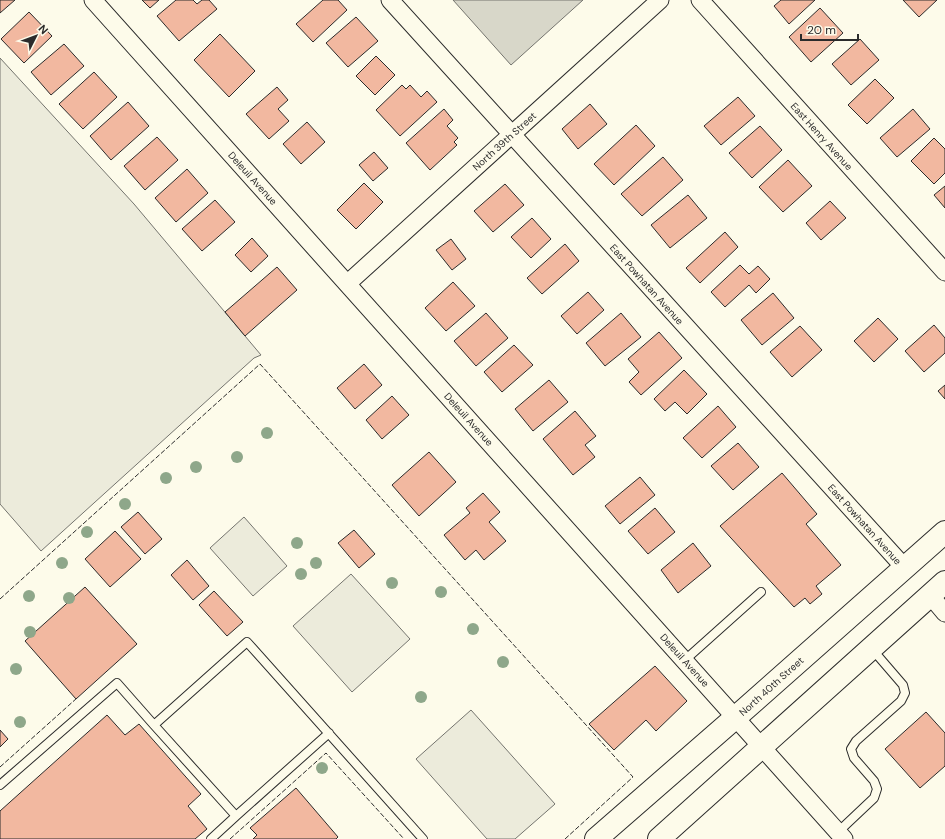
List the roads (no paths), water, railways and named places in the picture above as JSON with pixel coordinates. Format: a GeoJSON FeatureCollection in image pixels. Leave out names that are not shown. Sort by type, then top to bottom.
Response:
{"type":"FeatureCollection","features":[{"type":"Feature","properties":{"kind":"main road","name":"North 40th Street"},"geometry":{"type":"LineString","coordinates":[[596,839],[945,532]]}},
{"type":"Feature","properties":{"kind":"main road"},"geometry":{"type":"LineString","coordinates":[[659,839],[937,589]]}},
{"type":"Feature","properties":{"kind":"street","name":"Deleuil Avenue"},"geometry":{"type":"LineString","coordinates":[[93,0],[348,283],[841,836]]}},
{"type":"Feature","properties":{"kind":"street","name":"East Powhatan Avenue"},"geometry":{"type":"LineString","coordinates":[[390,0],[904,567]]}},
{"type":"Feature","properties":{"kind":"street","name":"North 39th Street"},"geometry":{"type":"LineString","coordinates":[[348,283],[660,0]]}},
{"type":"Feature","properties":{"kind":"street","name":"East Henry Avenue"},"geometry":{"type":"LineString","coordinates":[[700,0],[945,272]]}},
{"type":"Feature","properties":{"kind":"street"},"geometry":{"type":"LineString","coordinates":[[937,589],[945,613]]}},
{"type":"Feature","properties":{"kind":"lane"},"geometry":{"type":"LineString","coordinates":[[684,660],[761,592]]}},
{"type":"Feature","properties":{"kind":"lane"},"geometry":{"type":"LineString","coordinates":[[154,725],[248,642],[423,839]]}},
{"type":"Feature","properties":{"kind":"lane"},"geometry":{"type":"LineString","coordinates":[[841,836],[874,798],[877,789],[874,781],[854,758],[851,749],[856,742],[901,701],[904,693],[903,685],[871,648]]}},
{"type":"Feature","properties":{"kind":"lane"},"geometry":{"type":"LineString","coordinates":[[0,785],[117,683],[236,816]]}},
{"type":"Feature","properties":{"kind":"lane"},"geometry":{"type":"LineString","coordinates":[[211,839],[329,733]]}}]}
